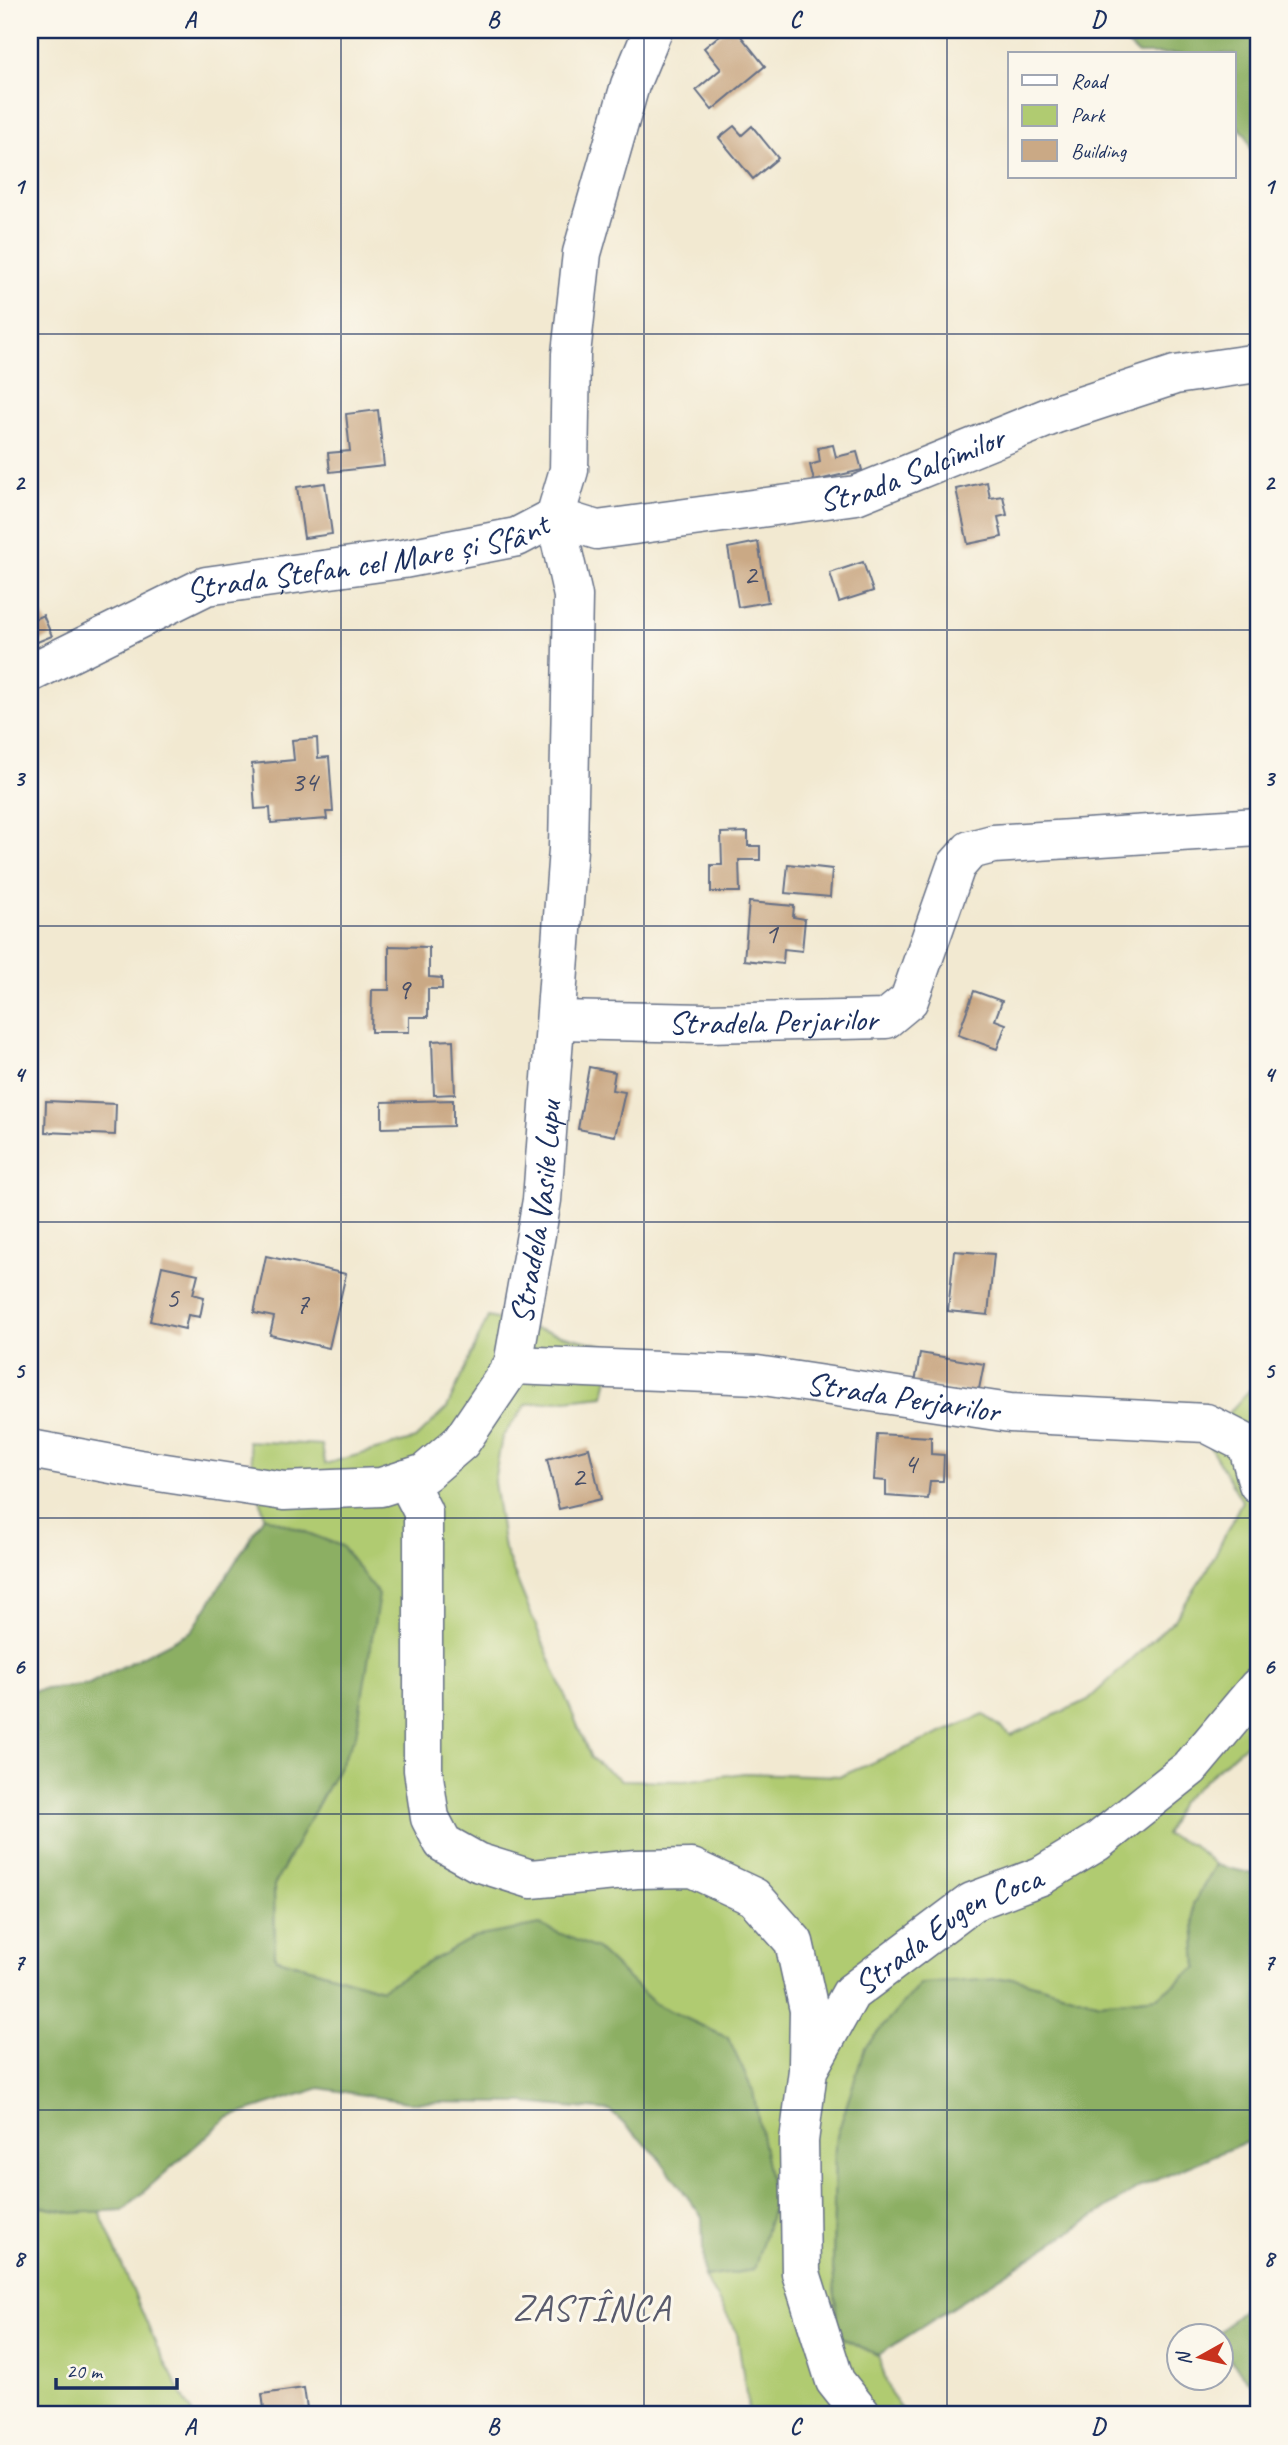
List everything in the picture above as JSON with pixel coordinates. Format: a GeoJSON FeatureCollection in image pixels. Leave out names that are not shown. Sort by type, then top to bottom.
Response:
{"type":"FeatureCollection","features":[{"type":"Feature","properties":{"kind":"street","name":"Strada Ștefan cel Mare și Sfânt"},"geometry":{"type":"LineString","coordinates":[[30,673],[206,586],[415,557],[517,537],[555,517],[569,470],[570,354],[582,253],[630,85],[653,30]]}},
{"type":"Feature","properties":{"kind":"street","name":"Strada Salcîmilor"},"geometry":{"type":"LineString","coordinates":[[555,517],[597,530],[856,495],[1056,415],[1175,375],[1258,363]]}},
{"type":"Feature","properties":{"kind":"street","name":"Stradela Vasile Lupu"},"geometry":{"type":"LineString","coordinates":[[30,1449],[284,1491],[381,1487],[425,1473],[461,1442],[513,1365],[541,1200],[568,849],[573,596],[555,517]]}},
{"type":"Feature","properties":{"kind":"street","name":"Stradela Perjarilor"},"geometry":{"type":"LineString","coordinates":[[556,1020],[706,1023],[886,1019],[909,1000],[956,866],[971,850],[993,844],[1258,827]]}},
{"type":"Feature","properties":{"kind":"street","name":"Strada Perjarilor"},"geometry":{"type":"LineString","coordinates":[[513,1365],[757,1375],[1010,1413],[1206,1423],[1247,1444],[1258,1484]]}},
{"type":"Feature","properties":{"kind":"street"},"geometry":{"type":"LineString","coordinates":[[406,1479],[423,1512],[423,1770],[430,1818],[443,1843],[477,1862],[531,1879],[636,1869],[692,1868],[754,1896],[794,1942],[809,2011],[808,2070]]}},
{"type":"Feature","properties":{"kind":"street","name":"Strada Eugen Coca"},"geometry":{"type":"LineString","coordinates":[[862,2415],[836,2398],[801,2273],[799,2141],[808,2070],[851,1993],[972,1902],[1041,1876],[1097,1842],[1190,1768],[1258,1687]]}},
{"type":"Feature","properties":{"kind":"green space"},"geometry":{"type":"Polygon","coordinates":[[[1112,30],[1258,30],[1258,171],[1246,135],[1236,124],[1236,52],[1136,52],[1112,30]]]}},
{"type":"Feature","properties":{"kind":"green space"},"geometry":{"type":"Polygon","coordinates":[[[488,1317],[614,1348],[604,1396],[527,1404],[502,1437],[494,1482],[504,1549],[591,1758],[621,1780],[684,1781],[744,1773],[841,1776],[984,1715],[1011,1735],[1088,1700],[1174,1620],[1208,1569],[1242,1501],[1210,1447],[1232,1409],[1257,1382],[1258,1375],[1258,1733],[1180,1802],[1165,1835],[1191,1844],[1216,1865],[1193,1904],[1197,1967],[1157,1997],[1099,2003],[1014,1978],[835,2142],[833,2267],[838,2336],[878,2355],[890,2393],[906,2415],[749,2415],[737,2332],[704,2277],[754,2270],[728,2038],[655,2004],[597,1949],[474,1937],[381,1989],[275,1958],[274,1885],[356,1735],[341,1546],[264,1516],[248,1441],[322,1445],[325,1464],[415,1439],[447,1408],[488,1317]]]}},
{"type":"Feature","properties":{"kind":"green space"},"geometry":{"type":"Polygon","coordinates":[[[264,1516],[341,1546],[379,1595],[356,1735],[274,1885],[275,1958],[381,1989],[474,1937],[540,1925],[597,1949],[655,2004],[728,2038],[753,2091],[774,2204],[754,2270],[704,2277],[702,2217],[657,2155],[610,2111],[524,2103],[407,2102],[320,2088],[227,2118],[123,2210],[73,2213],[30,2204],[30,1691],[89,1684],[192,1631],[264,1516]]]}},
{"type":"Feature","properties":{"kind":"green space"},"geometry":{"type":"Polygon","coordinates":[[[1216,1865],[1258,1875],[1258,2140],[1241,2144],[1140,2187],[878,2355],[838,2336],[833,2267],[835,2142],[865,2047],[920,1984],[1014,1978],[1099,2003],[1157,1997],[1197,1967],[1193,1904],[1216,1865]]]}},
{"type":"Feature","properties":{"kind":"green space"},"geometry":{"type":"Polygon","coordinates":[[[30,2205],[73,2213],[99,2211],[156,2345],[193,2415],[30,2415],[30,2205]]]}},
{"type":"Feature","properties":{"kind":"green space"},"geometry":{"type":"Polygon","coordinates":[[[1258,2293],[1258,2392],[1236,2366],[1236,2322],[1230,2322],[1258,2293]]]}},
{"type":"Feature","properties":{"kind":"building"},"geometry":{"type":"Polygon","coordinates":[[[726,30],[736,30],[765,66],[712,110],[696,90],[721,69],[704,48],[726,30]]]}},
{"type":"Feature","properties":{"kind":"building"},"geometry":{"type":"Polygon","coordinates":[[[734,126],[742,135],[752,126],[778,158],[753,179],[719,138],[734,126]]]}},
{"type":"Feature","properties":{"kind":"building"},"geometry":{"type":"Polygon","coordinates":[[[378,410],[384,466],[330,472],[328,453],[350,451],[346,414],[378,410]]]}},
{"type":"Feature","properties":{"kind":"building"},"geometry":{"type":"Polygon","coordinates":[[[833,445],[836,457],[857,452],[862,470],[814,481],[810,465],[820,462],[818,448],[833,445]]]}},
{"type":"Feature","properties":{"kind":"building"},"geometry":{"type":"Polygon","coordinates":[[[987,482],[990,498],[1003,496],[1007,515],[998,517],[1002,537],[968,544],[956,489],[987,482]]]}},
{"type":"Feature","properties":{"kind":"building"},"geometry":{"type":"Polygon","coordinates":[[[325,483],[332,534],[304,538],[297,487],[325,483]]]}},
{"type":"Feature","properties":{"kind":"building"},"geometry":{"type":"Polygon","coordinates":[[[758,542],[768,602],[738,607],[728,548],[758,542]]]}},
{"type":"Feature","properties":{"kind":"building"},"geometry":{"type":"Polygon","coordinates":[[[863,562],[873,591],[839,602],[830,573],[863,562]]]}},
{"type":"Feature","properties":{"kind":"building"},"geometry":{"type":"Polygon","coordinates":[[[43,615],[52,636],[30,645],[30,621],[43,615]]]}},
{"type":"Feature","properties":{"kind":"building"},"geometry":{"type":"Polygon","coordinates":[[[317,738],[318,758],[329,757],[333,812],[326,812],[327,819],[271,823],[270,808],[255,809],[252,764],[294,760],[292,740],[317,738]]]}},
{"type":"Feature","properties":{"kind":"building"},"geometry":{"type":"Polygon","coordinates":[[[748,832],[748,846],[760,846],[760,860],[739,860],[740,892],[711,892],[711,865],[722,865],[721,833],[748,832]]]}},
{"type":"Feature","properties":{"kind":"building"},"geometry":{"type":"Polygon","coordinates":[[[788,864],[832,869],[830,897],[785,893],[788,864]]]}},
{"type":"Feature","properties":{"kind":"building"},"geometry":{"type":"Polygon","coordinates":[[[749,902],[794,906],[793,917],[805,919],[802,951],[784,949],[783,964],[744,960],[749,902]]]}},
{"type":"Feature","properties":{"kind":"building"},"geometry":{"type":"Polygon","coordinates":[[[389,946],[429,947],[429,977],[442,978],[442,989],[428,989],[428,1017],[409,1017],[409,1032],[371,1032],[372,990],[389,990],[389,946]]]}},
{"type":"Feature","properties":{"kind":"building"},"geometry":{"type":"Polygon","coordinates":[[[974,991],[1002,1001],[995,1020],[1006,1024],[997,1049],[958,1035],[974,991]]]}},
{"type":"Feature","properties":{"kind":"building"},"geometry":{"type":"Polygon","coordinates":[[[453,1040],[455,1094],[434,1095],[432,1041],[453,1040]]]}},
{"type":"Feature","properties":{"kind":"building"},"geometry":{"type":"Polygon","coordinates":[[[589,1067],[615,1072],[612,1090],[625,1092],[615,1136],[578,1129],[589,1067]]]}},
{"type":"Feature","properties":{"kind":"building"},"geometry":{"type":"Polygon","coordinates":[[[453,1100],[453,1126],[382,1128],[382,1102],[453,1100]]]}},
{"type":"Feature","properties":{"kind":"building"},"geometry":{"type":"Polygon","coordinates":[[[46,1101],[116,1104],[115,1135],[45,1132],[46,1101]]]}},
{"type":"Feature","properties":{"kind":"building"},"geometry":{"type":"Polygon","coordinates":[[[954,1251],[994,1254],[988,1315],[948,1311],[954,1251]]]}},
{"type":"Feature","properties":{"kind":"building"},"geometry":{"type":"Polygon","coordinates":[[[266,1256],[346,1274],[329,1348],[270,1335],[274,1317],[254,1313],[266,1256]]]}},
{"type":"Feature","properties":{"kind":"building"},"geometry":{"type":"Polygon","coordinates":[[[162,1266],[198,1274],[193,1294],[204,1297],[200,1317],[188,1315],[185,1329],[150,1321],[162,1266]]]}},
{"type":"Feature","properties":{"kind":"building"},"geometry":{"type":"Polygon","coordinates":[[[920,1353],[984,1364],[978,1394],[915,1383],[920,1353]]]}},
{"type":"Feature","properties":{"kind":"building"},"geometry":{"type":"Polygon","coordinates":[[[877,1434],[931,1437],[931,1454],[944,1455],[943,1481],[930,1481],[928,1499],[886,1496],[886,1481],[874,1480],[877,1434]]]}},
{"type":"Feature","properties":{"kind":"building"},"geometry":{"type":"Polygon","coordinates":[[[589,1448],[601,1499],[559,1509],[547,1459],[589,1448]]]}},
{"type":"Feature","properties":{"kind":"building"},"geometry":{"type":"Polygon","coordinates":[[[304,2388],[308,2415],[265,2415],[262,2394],[304,2388]]]}},
{"type":"Feature","properties":{"kind":"district","name":"ZASTÎNCA"},"geometry":{"type":"Point","coordinates":[592,2307]}}]}
